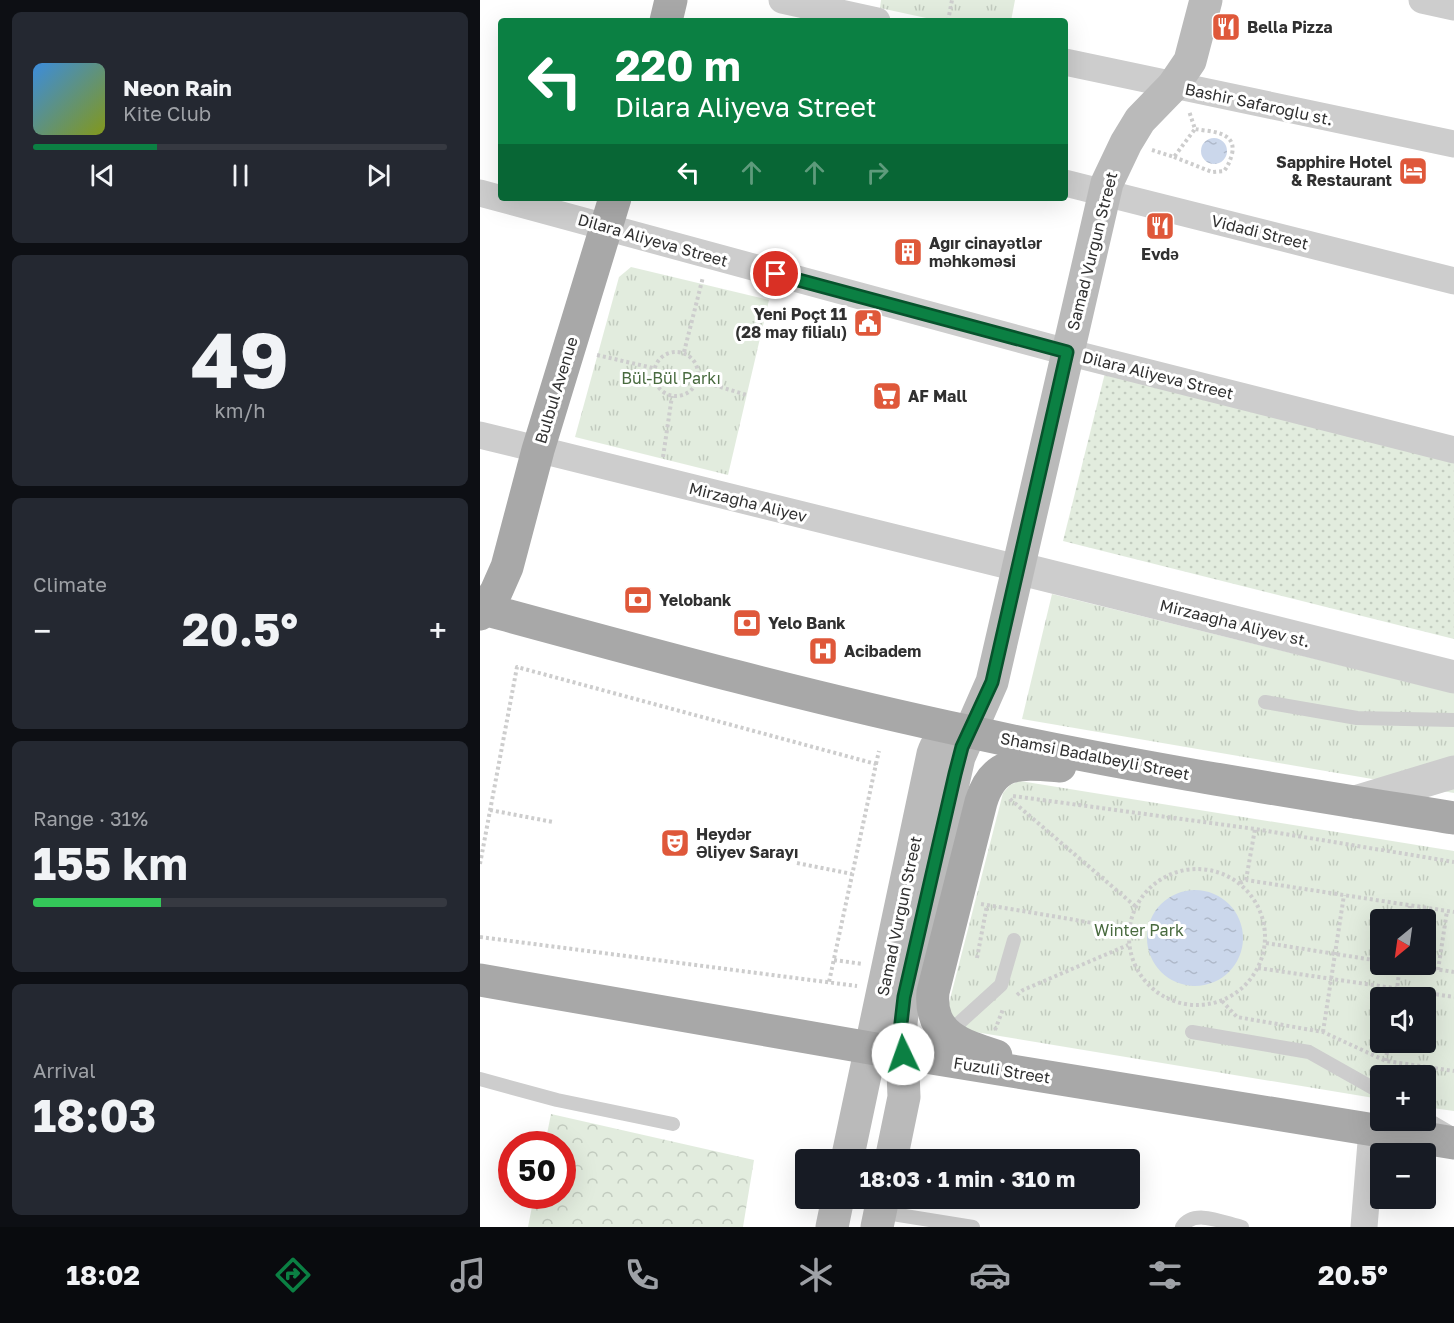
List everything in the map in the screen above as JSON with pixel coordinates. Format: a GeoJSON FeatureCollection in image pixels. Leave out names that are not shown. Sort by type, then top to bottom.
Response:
{"type":"FeatureCollection","features":[{"type":"Feature","properties":{"kind":"main road"},"geometry":{"type":"LineString","coordinates":[[667,18],[671,0]]}},
{"type":"Feature","properties":{"kind":"main road","name":"Samad Vurgun Street"},"geometry":{"type":"LineString","coordinates":[[893,1149],[904,1096],[901,1023],[904,997],[955,774],[969,732],[992,682],[1104,193],[1110,175],[1140,120],[1181,97],[1206,0]]}},
{"type":"Feature","properties":{"kind":"main road","name":"Bulbul Avenue"},"geometry":{"type":"LineString","coordinates":[[486,603],[538,450],[610,212]]}},
{"type":"Feature","properties":{"kind":"main road","name":"Shamsi Badalbeyli Street"},"geometry":{"type":"LineString","coordinates":[[486,603],[530,621],[889,714],[969,732],[1208,778],[1454,818]]}},
{"type":"Feature","properties":{"kind":"main road","name":"Samad Vurgun Street"},"geometry":{"type":"LineString","coordinates":[[849,1149],[935,748],[945,735],[969,732]]}},
{"type":"Feature","properties":{"kind":"main road"},"geometry":{"type":"LineString","coordinates":[[1119,1090],[976,1050],[947,1034],[934,1016],[933,992],[981,802],[990,780],[1005,768],[1019,764],[1208,778]]}},
{"type":"Feature","properties":{"kind":"main road","name":"Fuzuli Street"},"geometry":{"type":"LineString","coordinates":[[480,980],[903,1054],[1370,1130]]}},
{"type":"Feature","properties":{"kind":"main road","name":"Fuzuli Street"},"geometry":{"type":"LineString","coordinates":[[1378,1131],[1454,1143]]}},
{"type":"Feature","properties":{"kind":"main road"},"geometry":{"type":"LineString","coordinates":[[832,1227],[836,1209]]}},
{"type":"Feature","properties":{"kind":"street"},"geometry":{"type":"LineString","coordinates":[[782,0],[863,18]]}},
{"type":"Feature","properties":{"kind":"street"},"geometry":{"type":"LineString","coordinates":[[1422,0],[1454,7]]}},
{"type":"Feature","properties":{"kind":"street","name":"Bashir Safaroglu st."},"geometry":{"type":"LineString","coordinates":[[1068,63],[1181,97],[1454,144]]}},
{"type":"Feature","properties":{"kind":"street","name":"Vidadi Street"},"geometry":{"type":"LineString","coordinates":[[1068,184],[1454,281]]}},
{"type":"Feature","properties":{"kind":"street","name":"Dilara Aliyeva Street"},"geometry":{"type":"LineString","coordinates":[[480,193],[498,196]]}},
{"type":"Feature","properties":{"kind":"street","name":"Dilara Aliyeva Street"},"geometry":{"type":"LineString","coordinates":[[535,201],[610,212],[708,255],[1067,352],[1454,450]]}},
{"type":"Feature","properties":{"kind":"street","name":"Mirzagha Aliyev"},"geometry":{"type":"LineString","coordinates":[[480,435],[1017,568]]}},
{"type":"Feature","properties":{"kind":"street","name":"Mirzaagha Aliyev st."},"geometry":{"type":"LineString","coordinates":[[1017,568],[1454,677]]}},
{"type":"Feature","properties":{"kind":"street"},"geometry":{"type":"LineString","coordinates":[[1355,802],[1454,772]]}},
{"type":"Feature","properties":{"kind":"street"},"geometry":{"type":"LineString","coordinates":[[1364,1227],[1372,1131]]}},
{"type":"Feature","properties":{"kind":"lane"},"geometry":{"type":"LineString","coordinates":[[1264,702],[1357,718],[1454,720]]}},
{"type":"Feature","properties":{"kind":"lane"},"geometry":{"type":"LineString","coordinates":[[947,1034],[1001,985],[1014,940]]}},
{"type":"Feature","properties":{"kind":"lane"},"geometry":{"type":"LineString","coordinates":[[1191,1032],[1309,1052],[1370,1086]]}},
{"type":"Feature","properties":{"kind":"lane"},"geometry":{"type":"LineString","coordinates":[[480,1079],[557,1100],[674,1124]]}},
{"type":"Feature","properties":{"kind":"lane"},"geometry":{"type":"LineString","coordinates":[[1436,1124],[1454,1134]]}},
{"type":"Feature","properties":{"kind":"lane"},"geometry":{"type":"LineString","coordinates":[[880,1213],[972,1227]]}},
{"type":"Feature","properties":{"kind":"lane"},"geometry":{"type":"LineString","coordinates":[[1182,1227],[1186,1221],[1198,1216],[1242,1227]]}},
{"type":"Feature","properties":{"kind":"path"},"geometry":{"type":"LineString","coordinates":[[949,18],[952,0]]}},
{"type":"Feature","properties":{"kind":"path"},"geometry":{"type":"LineString","coordinates":[[1181,97],[1195,129]]}},
{"type":"Feature","properties":{"kind":"path"},"geometry":{"type":"LineString","coordinates":[[1142,147],[1212,172],[1224,171],[1233,147],[1232,140],[1226,135],[1195,129]]}},
{"type":"Feature","properties":{"kind":"path"},"geometry":{"type":"LineString","coordinates":[[1174,157],[1195,129]]}},
{"type":"Feature","properties":{"kind":"path"},"geometry":{"type":"LineString","coordinates":[[684,352],[708,255]]}},
{"type":"Feature","properties":{"kind":"path"},"geometry":{"type":"LineString","coordinates":[[684,352],[697,365],[697,380],[690,391],[681,396],[672,396],[657,386],[653,368],[665,353],[684,352]]}},
{"type":"Feature","properties":{"kind":"path"},"geometry":{"type":"LineString","coordinates":[[597,355],[653,368]]}},
{"type":"Feature","properties":{"kind":"path"},"geometry":{"type":"LineString","coordinates":[[697,380],[747,395]]}},
{"type":"Feature","properties":{"kind":"path"},"geometry":{"type":"LineString","coordinates":[[662,464],[672,396]]}},
{"type":"Feature","properties":{"kind":"path"},"geometry":{"type":"LineString","coordinates":[[480,864],[517,667],[876,764]]}},
{"type":"Feature","properties":{"kind":"path"},"geometry":{"type":"LineString","coordinates":[[829,982],[879,752]]}},
{"type":"Feature","properties":{"kind":"path"},"geometry":{"type":"LineString","coordinates":[[1003,806],[1006,796]]}},
{"type":"Feature","properties":{"kind":"path"},"geometry":{"type":"LineString","coordinates":[[1006,796],[1255,829],[1454,862]]}},
{"type":"Feature","properties":{"kind":"path"},"geometry":{"type":"LineString","coordinates":[[1006,796],[1135,906]]}},
{"type":"Feature","properties":{"kind":"path"},"geometry":{"type":"LineString","coordinates":[[490,810],[553,822]]}},
{"type":"Feature","properties":{"kind":"path"},"geometry":{"type":"LineString","coordinates":[[1246,880],[1255,829]]}},
{"type":"Feature","properties":{"kind":"path"},"geometry":{"type":"LineString","coordinates":[[797,863],[852,874]]}},
{"type":"Feature","properties":{"kind":"path"},"geometry":{"type":"LineString","coordinates":[[1194,868],[1218,871],[1240,883],[1252,895],[1260,910],[1266,943],[1258,968],[1243,988],[1222,1001],[1197,1006],[1173,1001],[1152,988],[1136,969],[1128,945],[1128,929],[1135,906],[1149,886],[1170,873],[1194,868]]}},
{"type":"Feature","properties":{"kind":"path"},"geometry":{"type":"LineString","coordinates":[[1240,883],[1246,880],[1454,912]]}},
{"type":"Feature","properties":{"kind":"path"},"geometry":{"type":"LineString","coordinates":[[982,893],[977,904],[1128,929]]}},
{"type":"Feature","properties":{"kind":"path"},"geometry":{"type":"LineString","coordinates":[[1323,1032],[1344,895]]}},
{"type":"Feature","properties":{"kind":"path"},"geometry":{"type":"LineString","coordinates":[[976,958],[987,905]]}},
{"type":"Feature","properties":{"kind":"path"},"geometry":{"type":"LineString","coordinates":[[1447,911],[1438,970],[1454,972]]}},
{"type":"Feature","properties":{"kind":"path"},"geometry":{"type":"LineString","coordinates":[[480,937],[862,987]]}},
{"type":"Feature","properties":{"kind":"path"},"geometry":{"type":"LineString","coordinates":[[1266,943],[1370,959]]}},
{"type":"Feature","properties":{"kind":"path"},"geometry":{"type":"LineString","coordinates":[[992,1036],[1003,1008],[1023,990],[1128,945]]}},
{"type":"Feature","properties":{"kind":"path"},"geometry":{"type":"LineString","coordinates":[[834,960],[868,964]]}},
{"type":"Feature","properties":{"kind":"path"},"geometry":{"type":"LineString","coordinates":[[1258,968],[1384,987]]}},
{"type":"Feature","properties":{"kind":"path"},"geometry":{"type":"LineString","coordinates":[[1436,994],[1454,997]]}},
{"type":"Feature","properties":{"kind":"path"},"geometry":{"type":"LineString","coordinates":[[1222,1001],[1237,1017],[1323,1032],[1386,1061],[1454,1071]]}},
{"type":"Feature","properties":{"kind":"path"},"geometry":{"type":"LineString","coordinates":[[1386,1061],[1387,1053]]}},
{"type":"Feature","properties":{"kind":"green space"},"geometry":{"type":"Polygon","coordinates":[[[881,0],[1015,0],[1012,18],[926,18],[880,8],[881,0]]]}},
{"type":"Feature","properties":{"kind":"green space","name":"Bül-Bül Parkı"},"geometry":{"type":"Polygon","coordinates":[[[631,267],[769,300],[728,475],[575,437],[619,277],[631,267]]]}},
{"type":"Feature","properties":{"kind":"green space"},"geometry":{"type":"Polygon","coordinates":[[[1106,369],[1454,459],[1454,639],[1063,541],[1106,369]]]}},
{"type":"Feature","properties":{"kind":"green space"},"geometry":{"type":"Polygon","coordinates":[[[1052,594],[1454,693],[1454,793],[1022,719],[1052,594]]]}},
{"type":"Feature","properties":{"kind":"green space","name":"Winter Park"},"geometry":{"type":"Polygon","coordinates":[[[1020,781],[1454,851],[1454,1111],[1436,1109],[1436,1065],[1370,1065],[1370,1097],[969,1031],[951,1016],[949,1003],[1003,793],[1010,785],[1020,781]]]}},
{"type":"Feature","properties":{"kind":"green space"},"geometry":{"type":"Polygon","coordinates":[[[551,1114],[754,1160],[743,1227],[528,1227],[531,1209],[576,1209],[576,1131],[548,1131],[551,1114]]]}},
{"type":"Feature","properties":{"kind":"water"},"geometry":{"type":"Polygon","coordinates":[[[1214,138],[1223,142],[1227,151],[1223,160],[1214,164],[1205,160],[1201,151],[1205,142],[1214,138]]]}},
{"type":"Feature","properties":{"kind":"water"},"geometry":{"type":"Polygon","coordinates":[[[1186,890],[1204,890],[1222,898],[1235,911],[1243,929],[1240,957],[1222,978],[1204,986],[1186,986],[1168,978],[1155,965],[1147,947],[1147,929],[1155,911],[1168,898],[1186,890]]]}},
{"type":"Feature","properties":{"kind":"place","name":"Bella Pizza"},"geometry":{"type":"Point","coordinates":[1226,27]}},
{"type":"Feature","properties":{"kind":"place","name":"Sapphire Hotel & Restaurant"},"geometry":{"type":"Point","coordinates":[1413,171]}},
{"type":"Feature","properties":{"kind":"place","name":"Evdə"},"geometry":{"type":"Point","coordinates":[1160,226]}},
{"type":"Feature","properties":{"kind":"place","name":"Ağır cinayətlər məhkəməsi"},"geometry":{"type":"Point","coordinates":[908,252]}},
{"type":"Feature","properties":{"kind":"place","name":"Yeni Poçt 11 (28 may filialı)"},"geometry":{"type":"Point","coordinates":[868,323]}},
{"type":"Feature","properties":{"kind":"place","name":"AF Mall"},"geometry":{"type":"Point","coordinates":[887,396]}},
{"type":"Feature","properties":{"kind":"place","name":"Yelobank"},"geometry":{"type":"Point","coordinates":[638,600]}},
{"type":"Feature","properties":{"kind":"place","name":"Yelo Bank"},"geometry":{"type":"Point","coordinates":[747,623]}},
{"type":"Feature","properties":{"kind":"place","name":"Acibadem"},"geometry":{"type":"Point","coordinates":[823,651]}},
{"type":"Feature","properties":{"kind":"place","name":"Heydər Əliyev Sarayı"},"geometry":{"type":"Point","coordinates":[675,843]}},
{"type":"Feature","properties":{"kind":"route"},"geometry":{"type":"LineString","coordinates":[[776,274],[1067,352],[992,682],[986,700],[962,747],[955,774],[904,997],[901,1023],[903,1054]]}}]}
